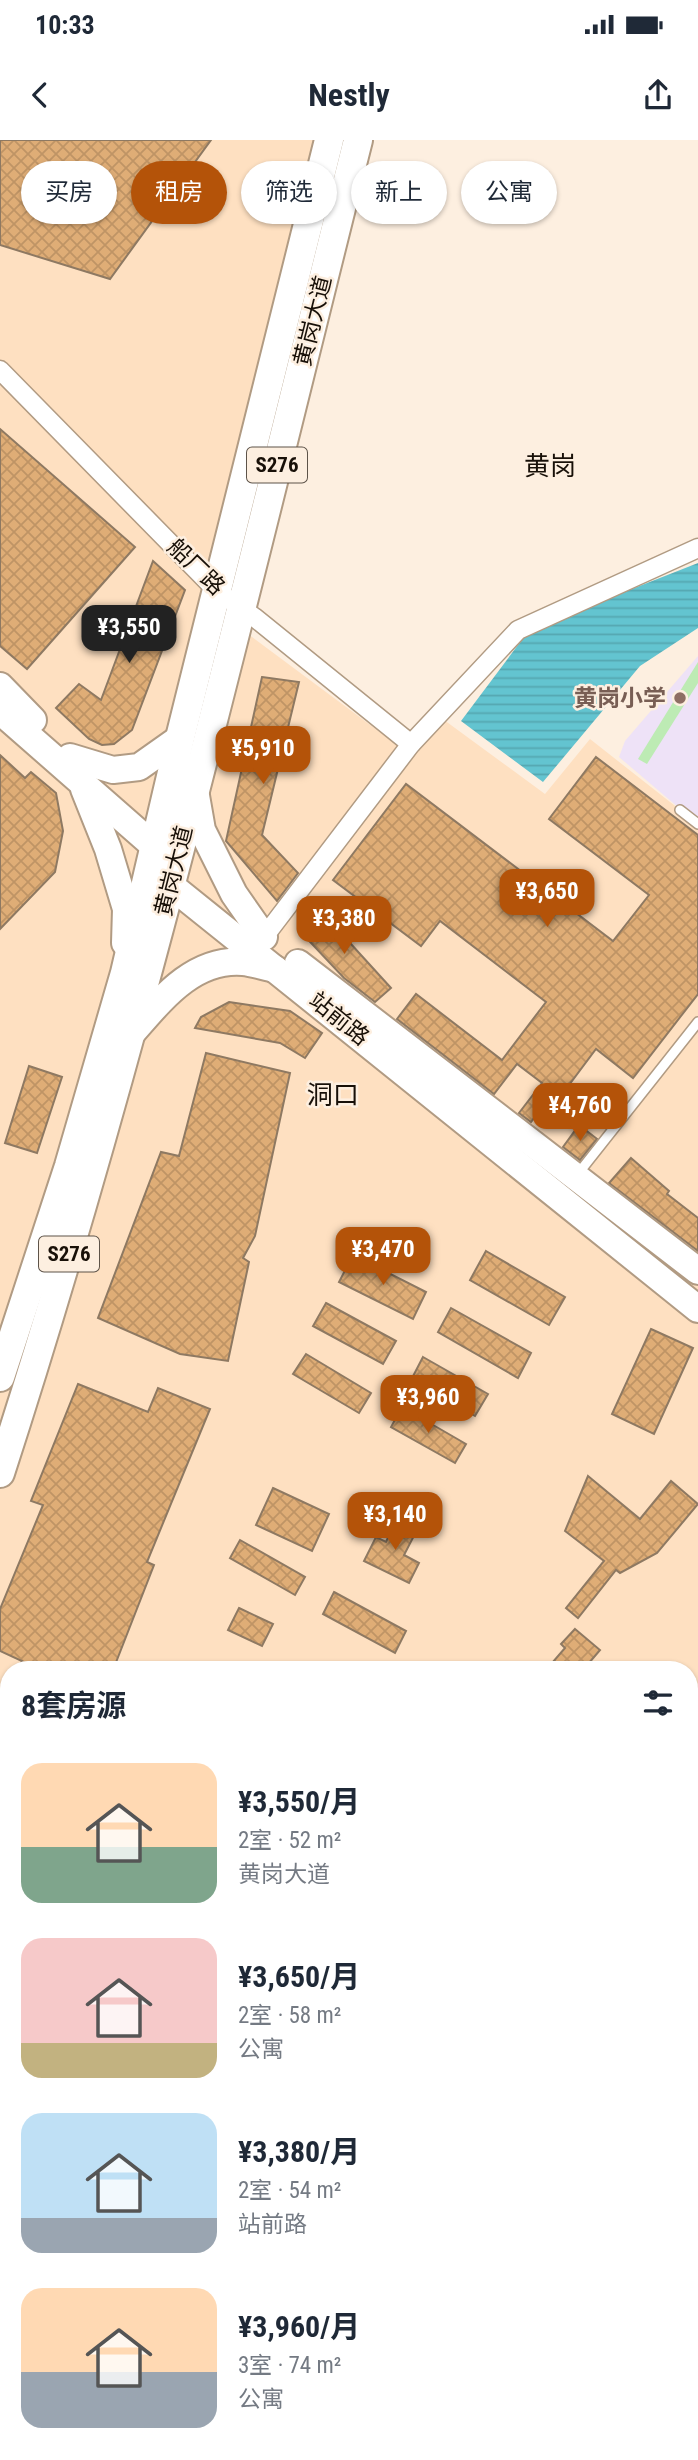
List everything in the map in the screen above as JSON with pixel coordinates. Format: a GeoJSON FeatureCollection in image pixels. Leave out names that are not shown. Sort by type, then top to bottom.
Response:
{"type":"FeatureCollection","features":[{"type":"Feature","properties":{"kind":"main road","name":"黄岗大道"},"geometry":{"type":"LineString","coordinates":[[0,1377],[69,1166],[125,973],[180,738],[329,140]]}},
{"type":"Feature","properties":{"kind":"main road","name":"黄岗大道"},"geometry":{"type":"LineString","coordinates":[[0,1473],[53,1311],[132,1033],[358,140]]}},
{"type":"Feature","properties":{"kind":"street","name":"船厂路"},"geometry":{"type":"LineString","coordinates":[[0,370],[217,591],[241,607],[411,744]]}},
{"type":"Feature","properties":{"kind":"street"},"geometry":{"type":"LineString","coordinates":[[195,790],[202,830],[234,894],[264,937],[411,744],[518,630],[698,548]]}},
{"type":"Feature","properties":{"kind":"street","name":"站前路"},"geometry":{"type":"LineString","coordinates":[[0,686],[156,838],[172,876],[278,969],[698,1309]]}},
{"type":"Feature","properties":{"kind":"street","name":"站前路"},"geometry":{"type":"LineString","coordinates":[[0,711],[82,784],[156,838]]}},
{"type":"Feature","properties":{"kind":"street"},"geometry":{"type":"LineString","coordinates":[[70,757],[113,770],[139,767],[180,738]]}},
{"type":"Feature","properties":{"kind":"street"},"geometry":{"type":"LineString","coordinates":[[82,784],[108,849],[125,909],[125,973]]}},
{"type":"Feature","properties":{"kind":"street","name":"站前路"},"geometry":{"type":"LineString","coordinates":[[172,876],[264,937],[698,1271]]}},
{"type":"Feature","properties":{"kind":"street"},"geometry":{"type":"LineString","coordinates":[[132,1033],[167,994],[184,980],[204,970],[222,964],[242,962],[278,969]]}},
{"type":"Feature","properties":{"kind":"lane"},"geometry":{"type":"LineString","coordinates":[[680,810],[698,824]]}},
{"type":"Feature","properties":{"kind":"lane"},"geometry":{"type":"LineString","coordinates":[[559,1199],[698,1022]]}},
{"type":"Feature","properties":{"kind":"shaded area"},"geometry":{"type":"Polygon","coordinates":[[[0,140],[365,140],[360,161],[351,161],[351,197],[244,631],[408,753],[440,717],[545,794],[590,739],[698,824],[698,1661],[0,1661],[0,140]]]}},
{"type":"Feature","properties":{"kind":"shaded area","name":"黄岗小学"},"geometry":{"type":"Polygon","coordinates":[[[698,656],[698,824],[619,757],[625,741],[698,656]]]}},
{"type":"Feature","properties":{"kind":"green space"},"geometry":{"type":"Polygon","coordinates":[[[698,662],[698,683],[647,764],[638,759],[698,662]]]}},
{"type":"Feature","properties":{"kind":"water"},"geometry":{"type":"Polygon","coordinates":[[[698,563],[698,628],[640,666],[543,782],[461,721],[530,629],[698,563]]]}},
{"type":"Feature","properties":{"kind":"building"},"geometry":{"type":"Polygon","coordinates":[[[0,140],[211,140],[196,161],[131,161],[131,224],[150,224],[110,279],[0,245],[0,140]]]}},
{"type":"Feature","properties":{"kind":"building"},"geometry":{"type":"Polygon","coordinates":[[[0,429],[135,547],[27,669],[0,646],[0,429]]]}},
{"type":"Feature","properties":{"kind":"building"},"geometry":{"type":"Polygon","coordinates":[[[153,561],[185,590],[132,730],[114,744],[102,745],[89,739],[56,708],[79,684],[101,700],[153,561]]]}},
{"type":"Feature","properties":{"kind":"building"},"geometry":{"type":"Polygon","coordinates":[[[262,677],[299,682],[262,835],[298,873],[277,901],[226,841],[262,677]]]}},
{"type":"Feature","properties":{"kind":"building"},"geometry":{"type":"Polygon","coordinates":[[[0,755],[25,778],[31,772],[56,793],[63,831],[55,872],[0,929],[0,755]]]}},
{"type":"Feature","properties":{"kind":"building"},"geometry":{"type":"Polygon","coordinates":[[[596,757],[698,835],[698,994],[633,1078],[596,1049],[560,1097],[554,1092],[531,1122],[519,1113],[542,1083],[517,1064],[494,1094],[397,1019],[416,994],[502,1060],[546,1002],[440,921],[421,946],[333,880],[406,784],[613,941],[649,895],[549,819],[596,757]]]}},
{"type":"Feature","properties":{"kind":"building"},"geometry":{"type":"Polygon","coordinates":[[[320,910],[391,988],[375,1002],[344,978],[298,929],[320,910]]]}},
{"type":"Feature","properties":{"kind":"building"},"geometry":{"type":"Polygon","coordinates":[[[229,1002],[290,1011],[322,1033],[305,1058],[280,1043],[195,1028],[201,1017],[229,1002]]]}},
{"type":"Feature","properties":{"kind":"building"},"geometry":{"type":"Polygon","coordinates":[[[206,1053],[290,1073],[255,1236],[243,1258],[249,1262],[228,1361],[180,1354],[98,1318],[161,1152],[179,1156],[206,1053]]]}},
{"type":"Feature","properties":{"kind":"building"},"geometry":{"type":"Polygon","coordinates":[[[29,1066],[62,1077],[37,1153],[5,1143],[29,1066]]]}},
{"type":"Feature","properties":{"kind":"building"},"geometry":{"type":"Polygon","coordinates":[[[579,1125],[597,1139],[580,1160],[563,1147],[579,1125]]]}},
{"type":"Feature","properties":{"kind":"building"},"geometry":{"type":"Polygon","coordinates":[[[631,1158],[669,1191],[667,1194],[698,1218],[698,1251],[609,1183],[631,1158]]]}},
{"type":"Feature","properties":{"kind":"building"},"geometry":{"type":"Polygon","coordinates":[[[486,1251],[565,1297],[549,1325],[470,1280],[486,1251]]]}},
{"type":"Feature","properties":{"kind":"building"},"geometry":{"type":"Polygon","coordinates":[[[353,1255],[426,1292],[413,1319],[339,1282],[353,1255]]]}},
{"type":"Feature","properties":{"kind":"building"},"geometry":{"type":"Polygon","coordinates":[[[326,1303],[396,1341],[383,1364],[313,1326],[326,1303]]]}},
{"type":"Feature","properties":{"kind":"building"},"geometry":{"type":"Polygon","coordinates":[[[451,1308],[531,1353],[518,1378],[438,1332],[451,1308]]]}},
{"type":"Feature","properties":{"kind":"building"},"geometry":{"type":"Polygon","coordinates":[[[651,1329],[693,1348],[654,1434],[612,1414],[651,1329]]]}},
{"type":"Feature","properties":{"kind":"building"},"geometry":{"type":"Polygon","coordinates":[[[306,1354],[371,1393],[359,1413],[293,1374],[306,1354]]]}},
{"type":"Feature","properties":{"kind":"building"},"geometry":{"type":"Polygon","coordinates":[[[423,1357],[488,1394],[475,1416],[411,1380],[423,1357]]]}},
{"type":"Feature","properties":{"kind":"building"},"geometry":{"type":"Polygon","coordinates":[[[78,1384],[148,1412],[158,1388],[210,1409],[147,1562],[154,1565],[117,1661],[22,1661],[0,1651],[0,1609],[43,1505],[31,1501],[78,1384]]]}},
{"type":"Feature","properties":{"kind":"building"},"geometry":{"type":"Polygon","coordinates":[[[402,1407],[466,1444],[455,1463],[391,1427],[402,1407]]]}},
{"type":"Feature","properties":{"kind":"building"},"geometry":{"type":"Polygon","coordinates":[[[588,1476],[640,1519],[671,1481],[698,1504],[657,1553],[620,1573],[616,1570],[578,1618],[566,1608],[604,1561],[565,1531],[588,1476]]]}},
{"type":"Feature","properties":{"kind":"building"},"geometry":{"type":"Polygon","coordinates":[[[273,1488],[329,1514],[312,1551],[256,1525],[273,1488]]]}},
{"type":"Feature","properties":{"kind":"building"},"geometry":{"type":"Polygon","coordinates":[[[397,1518],[418,1528],[404,1555],[419,1563],[409,1583],[364,1561],[376,1537],[386,1542],[397,1518]]]}},
{"type":"Feature","properties":{"kind":"building"},"geometry":{"type":"Polygon","coordinates":[[[240,1540],[305,1577],[295,1595],[230,1558],[240,1540]]]}},
{"type":"Feature","properties":{"kind":"building"},"geometry":{"type":"Polygon","coordinates":[[[334,1592],[406,1631],[395,1653],[323,1614],[334,1592]]]}},
{"type":"Feature","properties":{"kind":"building"},"geometry":{"type":"Polygon","coordinates":[[[239,1608],[273,1624],[262,1646],[228,1630],[239,1608]]]}},
{"type":"Feature","properties":{"kind":"building"},"geometry":{"type":"Polygon","coordinates":[[[575,1629],[600,1650],[591,1661],[554,1661],[565,1648],[561,1644],[575,1629]]]}},
{"type":"Feature","properties":{"kind":"place","name":"黄岗小学"},"geometry":{"type":"Point","coordinates":[680,698]}},
{"type":"Feature","properties":{"kind":"district","name":"黄岗"},"geometry":{"type":"Point","coordinates":[550,466]}},
{"type":"Feature","properties":{"kind":"district","name":"洞口"},"geometry":{"type":"Point","coordinates":[333,1095]}}]}
